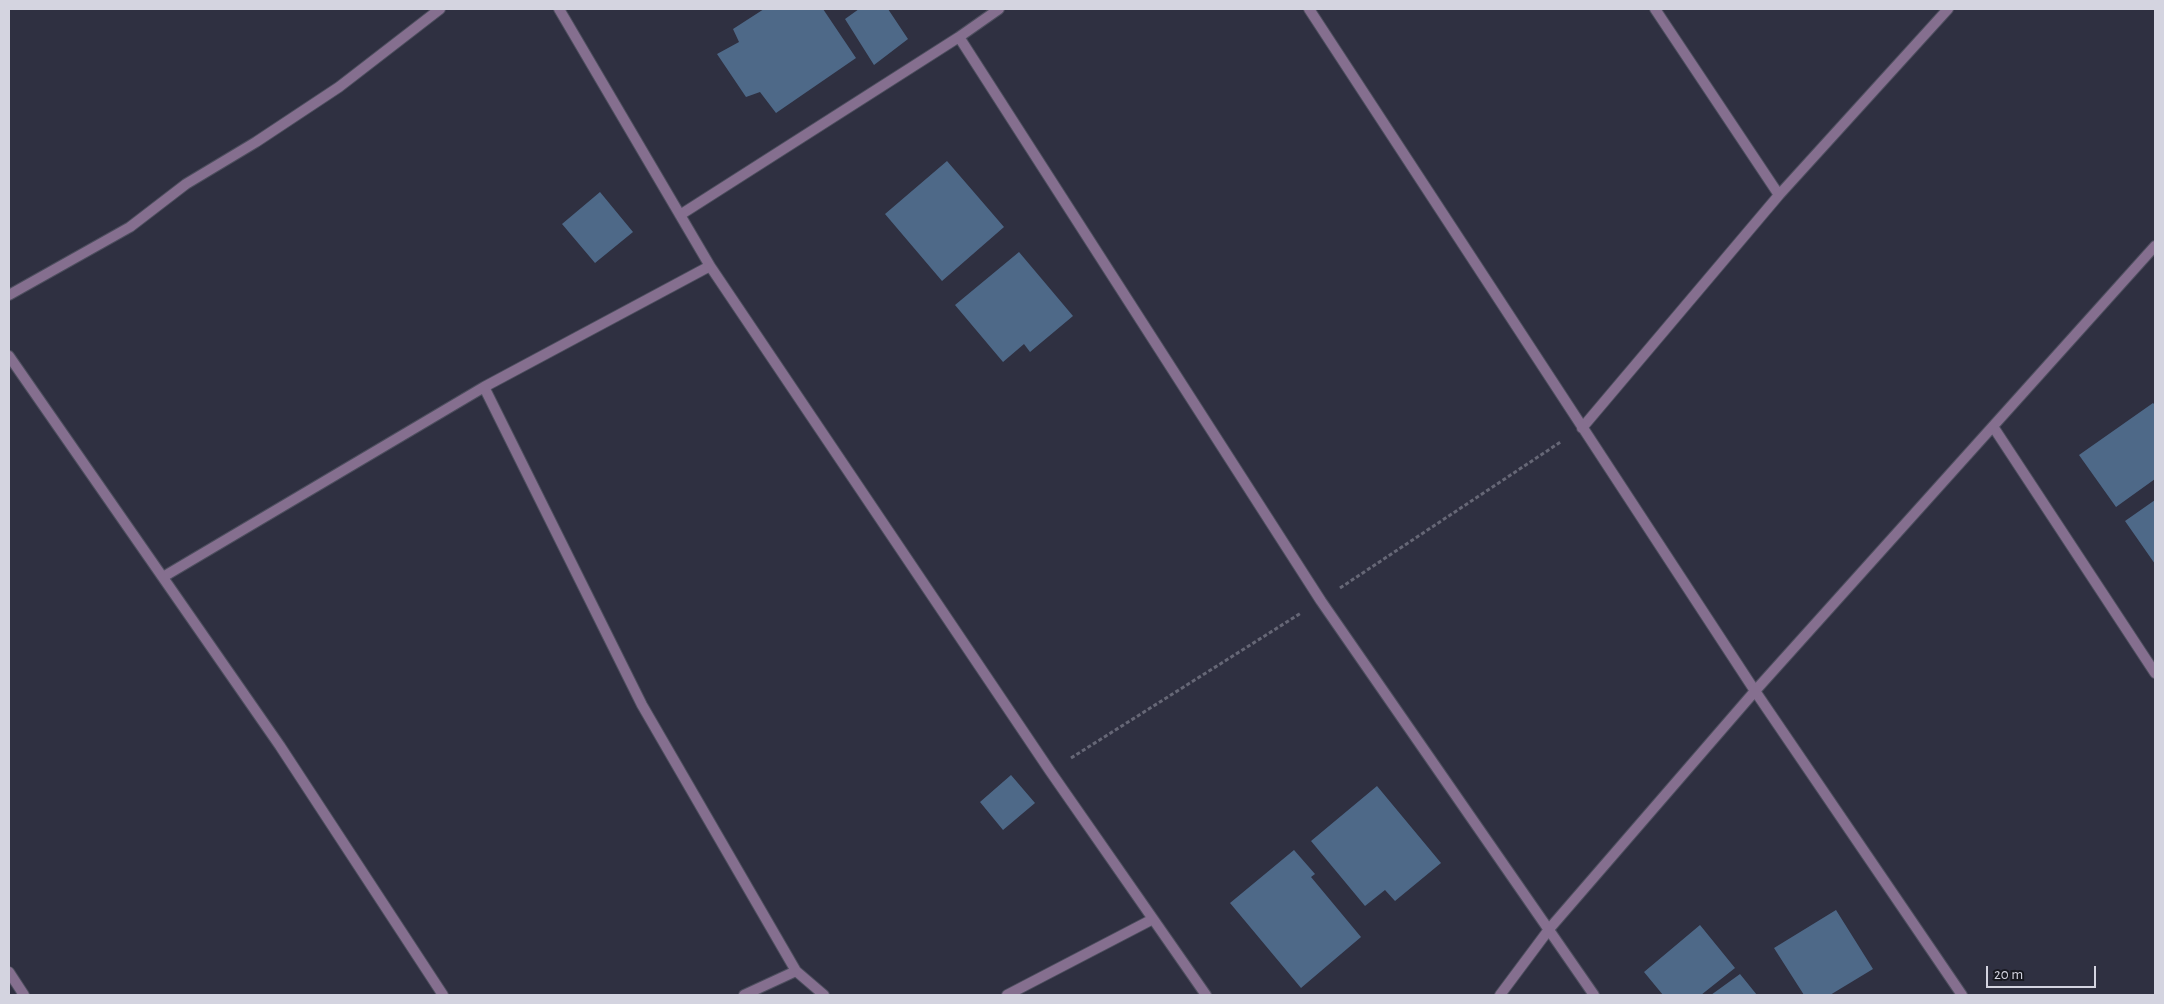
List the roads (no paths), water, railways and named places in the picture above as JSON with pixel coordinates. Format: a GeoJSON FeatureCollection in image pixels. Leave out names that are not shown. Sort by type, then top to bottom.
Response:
{"type":"FeatureCollection","features":[{"type":"Feature","properties":{"kind":"street"},"geometry":{"type":"LineString","coordinates":[[9,295],[130,227],[186,184],[256,142],[339,87],[440,9]]}},
{"type":"Feature","properties":{"kind":"street"},"geometry":{"type":"LineString","coordinates":[[559,9],[710,266],[1050,771],[1206,995]]}},
{"type":"Feature","properties":{"kind":"street"},"geometry":{"type":"LineString","coordinates":[[680,215],[959,37],[999,9]]}},
{"type":"Feature","properties":{"kind":"street"},"geometry":{"type":"LineString","coordinates":[[1309,9],[1755,691],[1962,995]]}},
{"type":"Feature","properties":{"kind":"street"},"geometry":{"type":"LineString","coordinates":[[1655,9],[1779,195]]}},
{"type":"Feature","properties":{"kind":"street"},"geometry":{"type":"LineString","coordinates":[[1582,428],[1779,195],[1948,9]]}},
{"type":"Feature","properties":{"kind":"street"},"geometry":{"type":"LineString","coordinates":[[959,37],[1321,601],[1550,928],[1594,995]]}},
{"type":"Feature","properties":{"kind":"street"},"geometry":{"type":"LineString","coordinates":[[1500,995],[1550,928],[1755,691],[1994,428],[2155,246]]}},
{"type":"Feature","properties":{"kind":"street"},"geometry":{"type":"LineString","coordinates":[[163,577],[484,387],[710,266]]}},
{"type":"Feature","properties":{"kind":"street"},"geometry":{"type":"LineString","coordinates":[[9,356],[280,746],[443,995]]}},
{"type":"Feature","properties":{"kind":"street"},"geometry":{"type":"LineString","coordinates":[[484,387],[642,705],[796,970],[824,995]]}},
{"type":"Feature","properties":{"kind":"street"},"geometry":{"type":"LineString","coordinates":[[1994,428],[2155,673]]}},
{"type":"Feature","properties":{"kind":"street"},"geometry":{"type":"LineString","coordinates":[[1007,995],[1153,920]]}},
{"type":"Feature","properties":{"kind":"street"},"geometry":{"type":"LineString","coordinates":[[744,995],[796,970]]}},
{"type":"Feature","properties":{"kind":"street"},"geometry":{"type":"LineString","coordinates":[[9,972],[24,995]]}}]}
